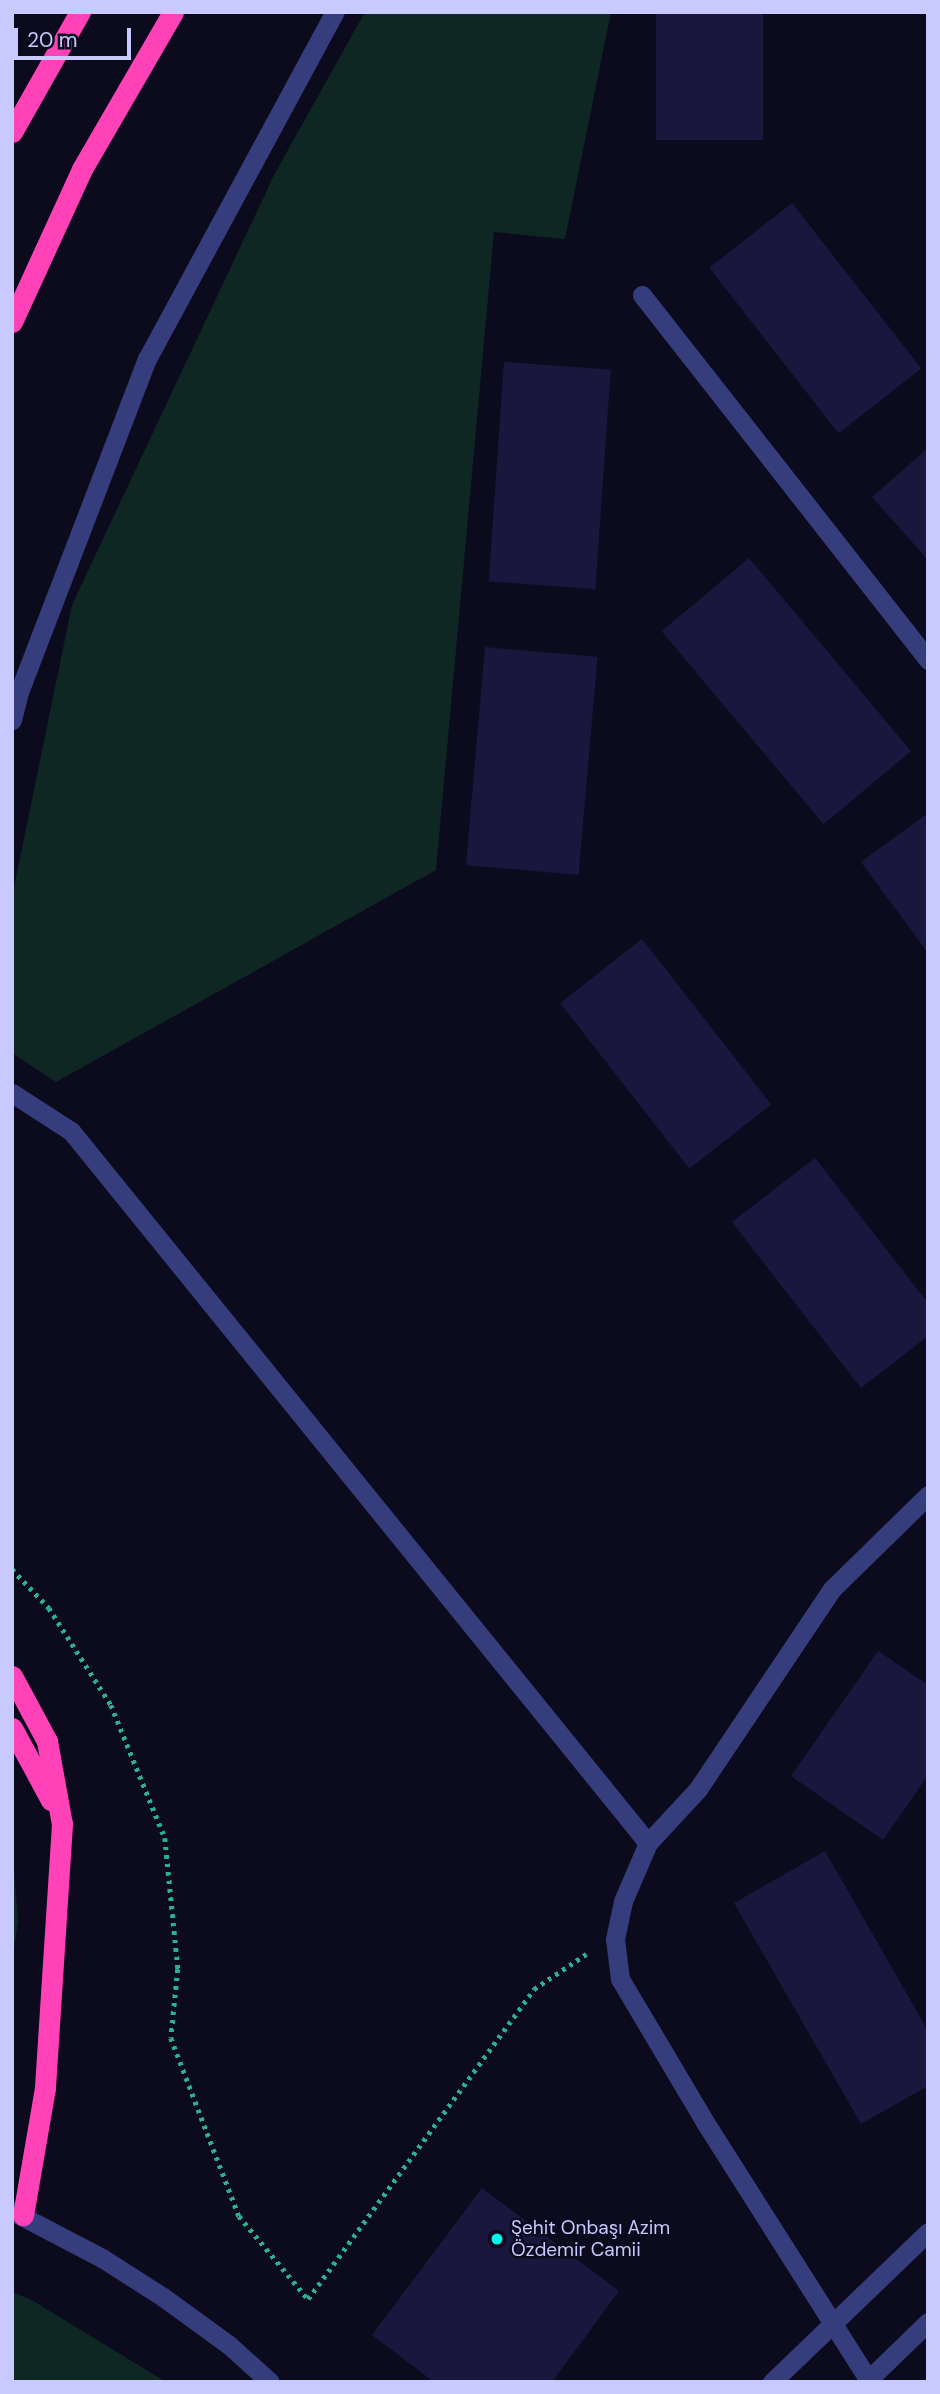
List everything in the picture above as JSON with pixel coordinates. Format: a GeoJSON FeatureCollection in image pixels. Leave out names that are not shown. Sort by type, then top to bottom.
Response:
{"type":"FeatureCollection","features":[{"type":"Feature","properties":{"kind":"highway"},"geometry":{"type":"LineString","coordinates":[[12,132],[80,12]]}},
{"type":"Feature","properties":{"kind":"highway"},"geometry":{"type":"LineString","coordinates":[[12,322],[82,169],[173,12]]}},
{"type":"Feature","properties":{"kind":"highway"},"geometry":{"type":"LineString","coordinates":[[12,1676],[47,1741],[62,1824],[45,2088],[18,2213]]}},
{"type":"Feature","properties":{"kind":"highway"},"geometry":{"type":"LineString","coordinates":[[12,1728],[62,1824]]}},
{"type":"Feature","properties":{"kind":"street"},"geometry":{"type":"LineString","coordinates":[[12,720],[23,680],[148,359],[335,12]]}},
{"type":"Feature","properties":{"kind":"street"},"geometry":{"type":"LineString","coordinates":[[642,295],[928,660]]}},
{"type":"Feature","properties":{"kind":"street"},"geometry":{"type":"LineString","coordinates":[[12,1093],[71,1131],[648,1843]]}},
{"type":"Feature","properties":{"kind":"street"},"geometry":{"type":"LineString","coordinates":[[928,1495],[832,1589],[698,1789],[648,1843],[624,1901],[615,1939],[620,1979],[705,2122],[867,2380],[928,2322]]}},
{"type":"Feature","properties":{"kind":"street"},"geometry":{"type":"LineString","coordinates":[[18,2213],[163,2297],[229,2344],[270,2382]]}},
{"type":"Feature","properties":{"kind":"street"},"geometry":{"type":"LineString","coordinates":[[772,2382],[928,2232]]}},
{"type":"Feature","properties":{"kind":"path"},"geometry":{"type":"LineString","coordinates":[[12,1569],[49,1608],[111,1705],[126,1741],[164,1838],[178,1969],[171,2038],[239,2216],[308,2299],[534,1989],[615,1939]]}},
{"type":"Feature","properties":{"kind":"green space"},"geometry":{"type":"Polygon","coordinates":[[[365,12],[611,12],[565,239],[494,232],[436,870],[56,1082],[12,1053],[12,897],[72,605],[275,173],[365,12]]]}},
{"type":"Feature","properties":{"kind":"green space"},"geometry":{"type":"Polygon","coordinates":[[[12,1841],[18,1921],[12,1964],[12,1841]]]}},
{"type":"Feature","properties":{"kind":"green space"},"geometry":{"type":"Polygon","coordinates":[[[12,2292],[30,2299],[166,2382],[12,2382],[12,2292]]]}},
{"type":"Feature","properties":{"kind":"building"},"geometry":{"type":"Polygon","coordinates":[[[656,12],[763,12],[763,140],[656,140],[656,12]]]}},
{"type":"Feature","properties":{"kind":"building"},"geometry":{"type":"Polygon","coordinates":[[[792,203],[921,368],[839,433],[709,268],[792,203]]]}},
{"type":"Feature","properties":{"kind":"building"},"geometry":{"type":"Polygon","coordinates":[[[504,362],[611,369],[595,589],[489,581],[504,362]]]}},
{"type":"Feature","properties":{"kind":"building"},"geometry":{"type":"Polygon","coordinates":[[[928,448],[928,560],[872,497],[928,448]]]}},
{"type":"Feature","properties":{"kind":"building"},"geometry":{"type":"Polygon","coordinates":[[[749,558],[911,751],[824,824],[662,631],[749,558]]]}},
{"type":"Feature","properties":{"kind":"building"},"geometry":{"type":"Polygon","coordinates":[[[485,647],[598,657],[578,875],[466,865],[485,647]]]}},
{"type":"Feature","properties":{"kind":"building"},"geometry":{"type":"Polygon","coordinates":[[[928,813],[928,953],[861,862],[928,813]]]}},
{"type":"Feature","properties":{"kind":"building"},"geometry":{"type":"Polygon","coordinates":[[[642,939],[771,1104],[689,1169],[560,1003],[642,939]]]}},
{"type":"Feature","properties":{"kind":"building"},"geometry":{"type":"Polygon","coordinates":[[[815,1158],[928,1303],[928,1336],[861,1388],[732,1222],[815,1158]]]}},
{"type":"Feature","properties":{"kind":"building"},"geometry":{"type":"Polygon","coordinates":[[[878,1651],[928,1685],[928,1775],[883,1840],[791,1776],[878,1651]]]}},
{"type":"Feature","properties":{"kind":"building"},"geometry":{"type":"Polygon","coordinates":[[[825,1851],[928,2031],[928,2086],[861,2124],[734,1903],[825,1851]]]}},
{"type":"Feature","properties":{"kind":"building","name":"Şehit Onbaşı Azim Özdemir Camii"},"geometry":{"type":"Polygon","coordinates":[[[482,2188],[619,2291],[552,2382],[434,2382],[372,2335],[482,2188]]]}},
{"type":"Feature","properties":{"kind":"place","name":"Şehit Onbaşı Azim Özdemir Camii"},"geometry":{"type":"Point","coordinates":[497,2239]}}]}
